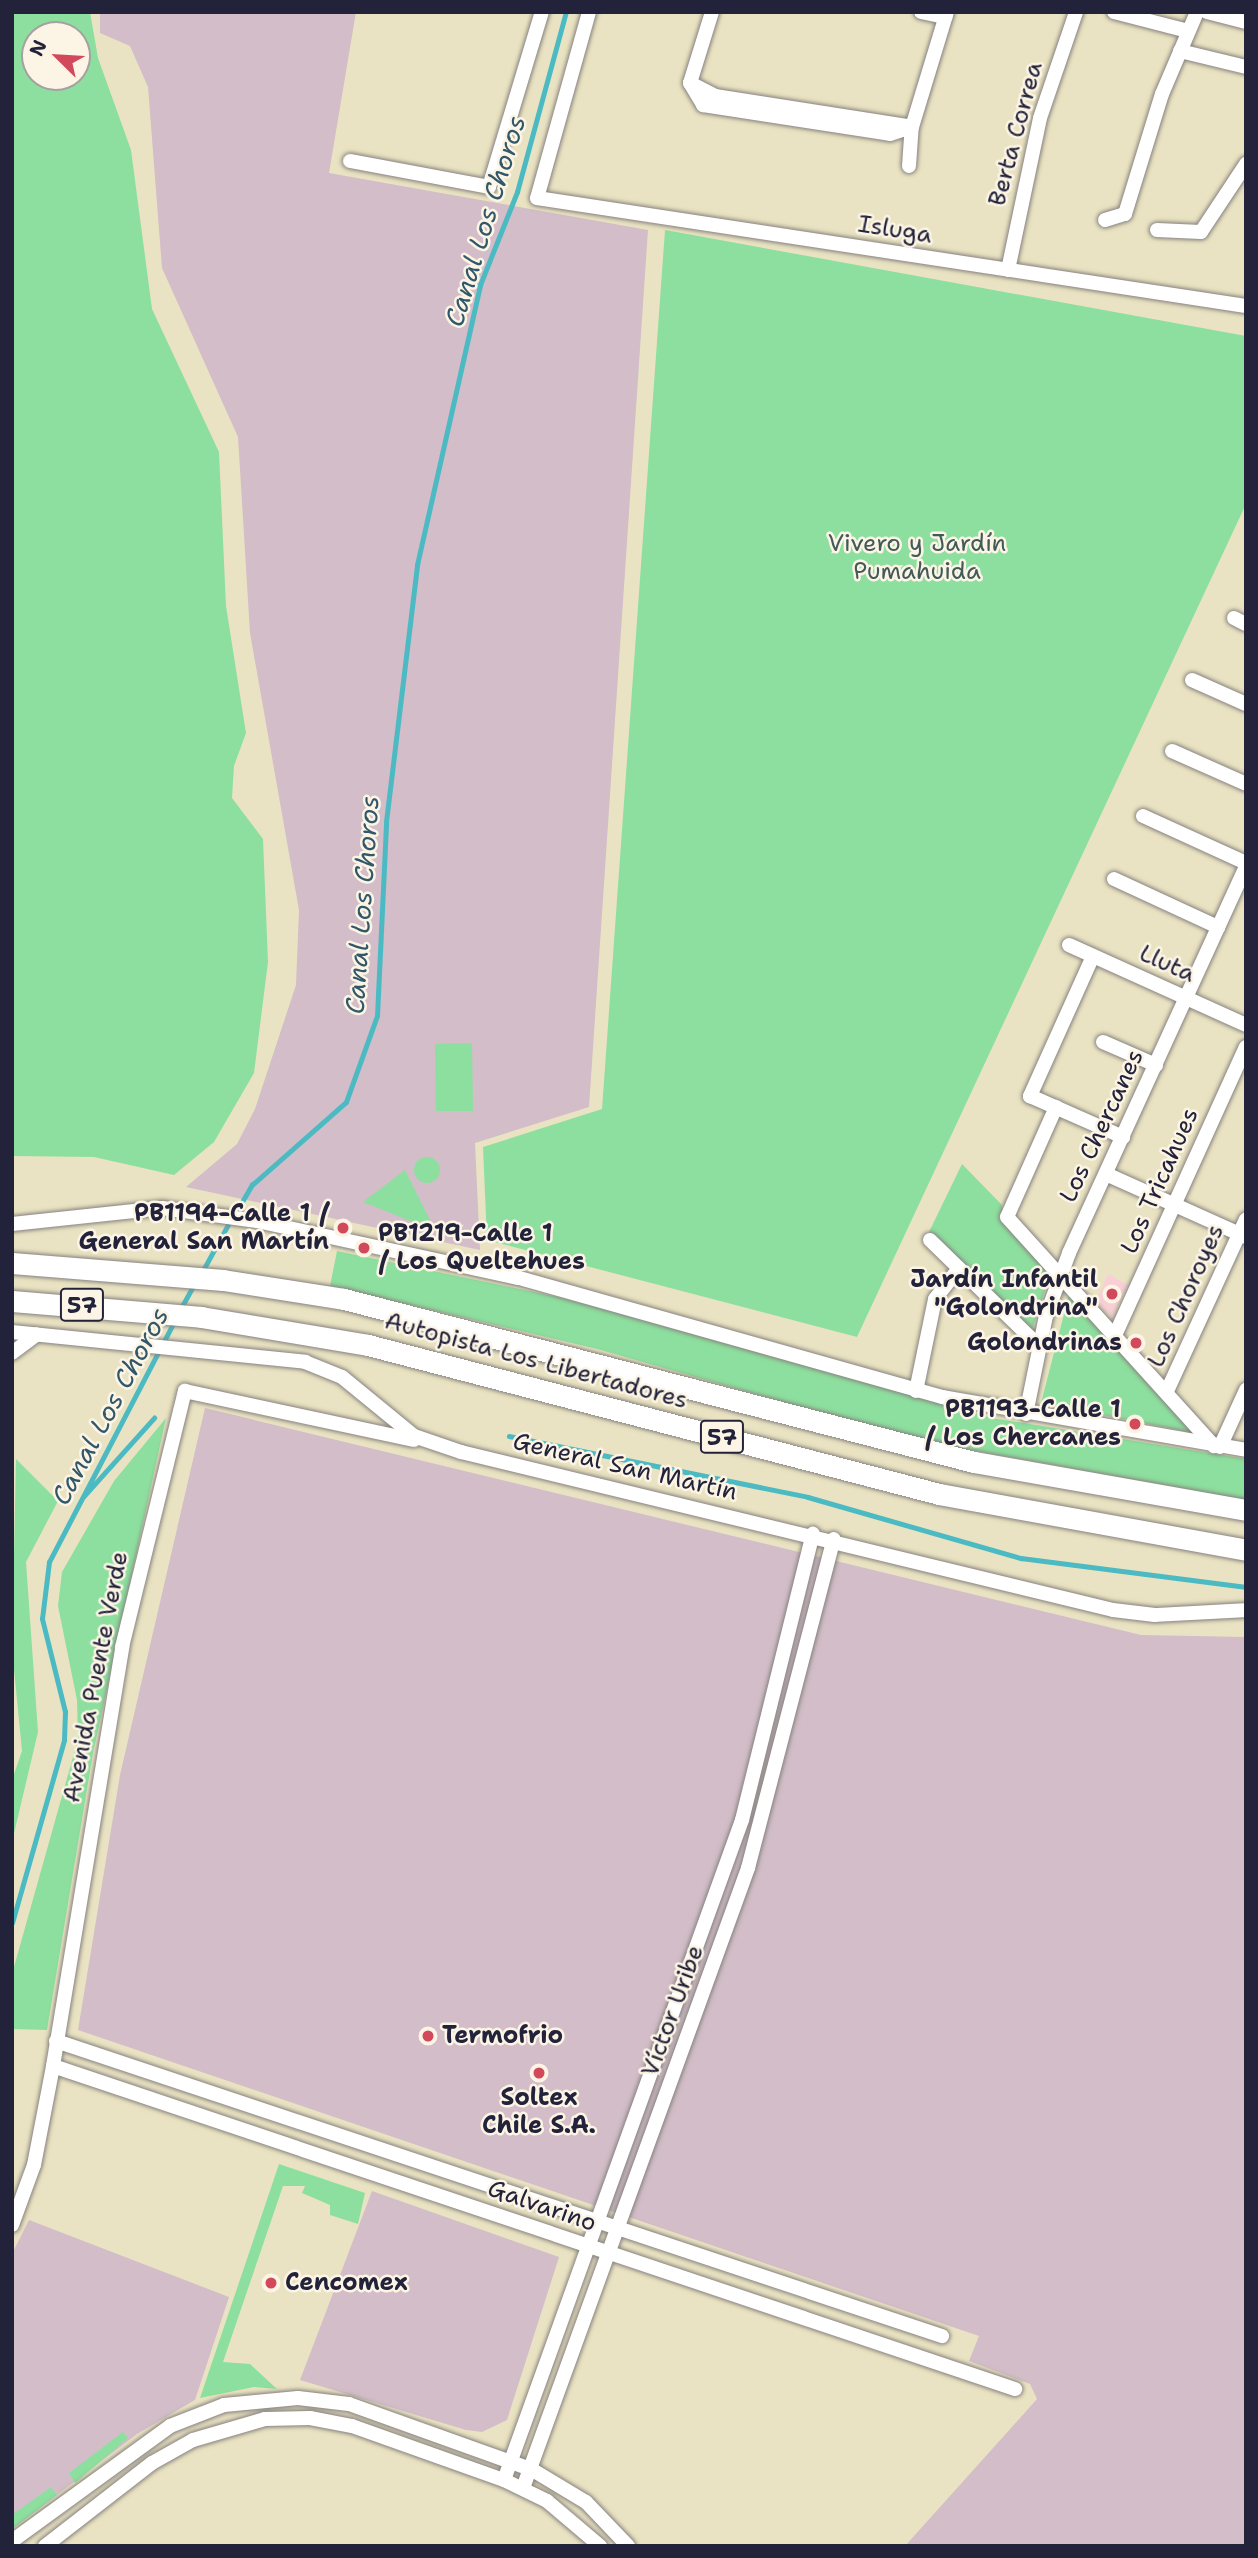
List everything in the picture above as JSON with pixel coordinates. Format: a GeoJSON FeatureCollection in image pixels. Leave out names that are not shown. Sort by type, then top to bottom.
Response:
{"type":"FeatureCollection","features":[{"type":"Feature","properties":{"kind":"highway","name":"Autopista Los Libertadores"},"geometry":{"type":"LineString","coordinates":[[12,1262],[223,1280],[449,1322],[974,1462],[1246,1510]]}},
{"type":"Feature","properties":{"kind":"highway","name":"Autopista Los Libertadores"},"geometry":{"type":"LineString","coordinates":[[12,1301],[201,1317],[430,1358],[939,1494],[1246,1550]]}},
{"type":"Feature","properties":{"kind":"street"},"geometry":{"type":"LineString","coordinates":[[350,161],[479,187],[494,182],[542,12]]}},
{"type":"Feature","properties":{"kind":"street","name":"Isluga"},"geometry":{"type":"LineString","coordinates":[[589,12],[537,198],[1246,306]]}},
{"type":"Feature","properties":{"kind":"street"},"geometry":{"type":"LineString","coordinates":[[712,12],[690,83],[715,96],[800,115],[912,127]]}},
{"type":"Feature","properties":{"kind":"street"},"geometry":{"type":"LineString","coordinates":[[909,166],[912,127],[946,14],[921,12]]}},
{"type":"Feature","properties":{"kind":"street","name":"Berta Correa"},"geometry":{"type":"LineString","coordinates":[[1008,270],[1037,129],[1076,12]]}},
{"type":"Feature","properties":{"kind":"street"},"geometry":{"type":"LineString","coordinates":[[1114,12],[1188,30]]}},
{"type":"Feature","properties":{"kind":"street"},"geometry":{"type":"LineString","coordinates":[[1105,220],[1125,214],[1180,51],[1197,12]]}},
{"type":"Feature","properties":{"kind":"street"},"geometry":{"type":"LineString","coordinates":[[1207,12],[1246,22]]}},
{"type":"Feature","properties":{"kind":"street"},"geometry":{"type":"LineString","coordinates":[[1180,51],[1246,67]]}},
{"type":"Feature","properties":{"kind":"street"},"geometry":{"type":"LineString","coordinates":[[1157,230],[1200,232],[1246,164]]}},
{"type":"Feature","properties":{"kind":"street"},"geometry":{"type":"LineString","coordinates":[[1192,680],[1246,704]]}},
{"type":"Feature","properties":{"kind":"street"},"geometry":{"type":"LineString","coordinates":[[1172,751],[1246,784]]}},
{"type":"Feature","properties":{"kind":"street"},"geometry":{"type":"LineString","coordinates":[[1143,816],[1246,864]]}},
{"type":"Feature","properties":{"kind":"street","name":"Los Chercanes"},"geometry":{"type":"LineString","coordinates":[[1026,1413],[1039,1346],[1062,1273],[1246,864]]}},
{"type":"Feature","properties":{"kind":"street"},"geometry":{"type":"LineString","coordinates":[[1114,879],[1218,927]]}},
{"type":"Feature","properties":{"kind":"street","name":"Lluta"},"geometry":{"type":"LineString","coordinates":[[1069,945],[1246,1025]]}},
{"type":"Feature","properties":{"kind":"street"},"geometry":{"type":"LineString","coordinates":[[1093,956],[1030,1096],[1123,1137]]}},
{"type":"Feature","properties":{"kind":"street"},"geometry":{"type":"LineString","coordinates":[[1103,1042],[1156,1065]]}},
{"type":"Feature","properties":{"kind":"street","name":"Los Tricahues"},"geometry":{"type":"LineString","coordinates":[[1116,1334],[1246,1047]]}},
{"type":"Feature","properties":{"kind":"street"},"geometry":{"type":"LineString","coordinates":[[1056,1107],[1007,1217],[1062,1273],[1217,1446]]}},
{"type":"Feature","properties":{"kind":"street"},"geometry":{"type":"LineString","coordinates":[[1106,1174],[1242,1236]]}},
{"type":"Feature","properties":{"kind":"street"},"geometry":{"type":"LineString","coordinates":[[12,1224],[127,1210],[201,1211],[257,1221],[519,1278],[916,1391],[1026,1413],[1246,1450]]}},
{"type":"Feature","properties":{"kind":"street","name":"Los Choroyes"},"geometry":{"type":"LineString","coordinates":[[1167,1391],[1242,1236],[1246,1219]]}},
{"type":"Feature","properties":{"kind":"street"},"geometry":{"type":"LineString","coordinates":[[930,1240],[1039,1346]]}},
{"type":"Feature","properties":{"kind":"street"},"geometry":{"type":"LineString","coordinates":[[916,1391],[935,1299],[959,1268]]}},
{"type":"Feature","properties":{"kind":"street","name":"General San Martín"},"geometry":{"type":"LineString","coordinates":[[12,1332],[181,1348],[317,1366],[348,1382],[404,1430],[436,1445],[834,1539],[1113,1610],[1174,1615],[1246,1610]]}},
{"type":"Feature","properties":{"kind":"street"},"geometry":{"type":"LineString","coordinates":[[12,1353],[37,1334]]}},
{"type":"Feature","properties":{"kind":"street"},"geometry":{"type":"LineString","coordinates":[[1217,1446],[1246,1390]]}},
{"type":"Feature","properties":{"kind":"street","name":"Avenida Puente Verde"},"geometry":{"type":"LineString","coordinates":[[12,2225],[34,2165],[53,2066],[122,1647],[185,1391],[436,1445]]}},
{"type":"Feature","properties":{"kind":"street","name":"Víctor Uribe"},"geometry":{"type":"LineString","coordinates":[[504,2480],[728,1860],[813,1534]]}},
{"type":"Feature","properties":{"kind":"street","name":"Víctor Uribe"},"geometry":{"type":"LineString","coordinates":[[523,2488],[611,2255],[748,1868],[834,1539]]}},
{"type":"Feature","properties":{"kind":"street"},"geometry":{"type":"LineString","coordinates":[[728,1860],[748,1868]]}},
{"type":"Feature","properties":{"kind":"street","name":"Galvarino"},"geometry":{"type":"LineString","coordinates":[[56,2041],[596,2220],[619,2232],[942,2336]]}},
{"type":"Feature","properties":{"kind":"street","name":"Galvarino"},"geometry":{"type":"LineString","coordinates":[[53,2066],[1015,2389]]}},
{"type":"Feature","properties":{"kind":"street"},"geometry":{"type":"LineString","coordinates":[[201,2115],[208,2091]]}},
{"type":"Feature","properties":{"kind":"street"},"geometry":{"type":"LineString","coordinates":[[862,2339],[870,2313]]}},
{"type":"Feature","properties":{"kind":"street"},"geometry":{"type":"LineString","coordinates":[[12,2541],[151,2437],[202,2412],[247,2400],[349,2404],[531,2469],[586,2502],[628,2546]]}},
{"type":"Feature","properties":{"kind":"street"},"geometry":{"type":"LineString","coordinates":[[45,2546],[169,2452],[265,2419],[352,2426],[504,2480],[562,2511],[600,2546]]}},
{"type":"Feature","properties":{"kind":"shaded area"},"geometry":{"type":"Polygon","coordinates":[[[100,12],[356,12],[329,173],[648,230],[589,1107],[475,1143],[480,1250],[186,1187],[237,1144],[255,1109],[296,985],[299,910],[250,633],[238,437],[162,268],[148,87],[130,46],[100,33],[100,12]]]}},
{"type":"Feature","properties":{"kind":"shaded area","name":"Jardín Infantil \"Golondrina\""},"geometry":{"type":"Polygon","coordinates":[[[1108,1274],[1128,1285],[1112,1317],[1096,1302],[1108,1274]]]}},
{"type":"Feature","properties":{"kind":"shaded area"},"geometry":{"type":"Polygon","coordinates":[[[205,1408],[1141,1635],[1246,1637],[1246,2546],[905,2546],[1037,2399],[1030,2384],[969,2361],[979,2336],[78,2030],[120,1775],[205,1408]]]}},
{"type":"Feature","properties":{"kind":"shaded area"},"geometry":{"type":"Polygon","coordinates":[[[372,2191],[559,2257],[507,2420],[482,2432],[466,2430],[300,2380],[372,2191]]]}},
{"type":"Feature","properties":{"kind":"shaded area"},"geometry":{"type":"Polygon","coordinates":[[[29,2220],[229,2297],[195,2400],[137,2434],[12,2529],[12,2254],[29,2220]]]}},
{"type":"Feature","properties":{"kind":"green space"},"geometry":{"type":"Polygon","coordinates":[[[12,12],[90,12],[98,58],[131,150],[152,309],[219,452],[226,606],[246,733],[234,766],[232,798],[263,839],[268,962],[254,1073],[214,1142],[174,1175],[94,1157],[12,1156],[12,12]]]}},
{"type":"Feature","properties":{"kind":"green space","name":"Vivero y Jardín Pumahuida"},"geometry":{"type":"Polygon","coordinates":[[[665,230],[1246,336],[1246,504],[857,1337],[487,1240],[483,1147],[602,1109],[665,230]]]}},
{"type":"Feature","properties":{"kind":"green space"},"geometry":{"type":"Polygon","coordinates":[[[472,1043],[473,1111],[436,1111],[435,1044],[472,1043]]]}},
{"type":"Feature","properties":{"kind":"green space"},"geometry":{"type":"Polygon","coordinates":[[[427,1157],[437,1160],[440,1170],[437,1180],[427,1183],[417,1180],[414,1170],[417,1160],[427,1157]]]}},
{"type":"Feature","properties":{"kind":"green space"},"geometry":{"type":"Polygon","coordinates":[[[962,1164],[1002,1205],[1005,1223],[1051,1272],[1032,1330],[929,1232],[962,1164]]]}},
{"type":"Feature","properties":{"kind":"green space"},"geometry":{"type":"Polygon","coordinates":[[[405,1170],[430,1220],[423,1226],[363,1202],[405,1170]]]}},
{"type":"Feature","properties":{"kind":"green space"},"geometry":{"type":"Polygon","coordinates":[[[337,1251],[563,1298],[992,1418],[1246,1459],[1246,1500],[920,1441],[597,1349],[330,1286],[337,1251]]]}},
{"type":"Feature","properties":{"kind":"green space"},"geometry":{"type":"Polygon","coordinates":[[[1071,1287],[1194,1433],[1041,1403],[1071,1287]]]}},
{"type":"Feature","properties":{"kind":"green space"},"geometry":{"type":"Polygon","coordinates":[[[166,1418],[93,1753],[47,2030],[12,2029],[12,1974],[78,1739],[77,1700],[58,1606],[62,1572],[114,1481],[166,1418]]]}},
{"type":"Feature","properties":{"kind":"green space"},"geometry":{"type":"Polygon","coordinates":[[[16,1459],[58,1501],[26,1562],[38,1732],[12,1842],[12,1780],[22,1751],[12,1649],[16,1459]]]}},
{"type":"Feature","properties":{"kind":"green space"},"geometry":{"type":"Polygon","coordinates":[[[279,2164],[365,2193],[358,2224],[330,2215],[330,2205],[302,2193],[305,2186],[283,2186],[223,2362],[250,2364],[277,2389],[254,2387],[200,2398],[279,2164]]]}},
{"type":"Feature","properties":{"kind":"green space"},"geometry":{"type":"Polygon","coordinates":[[[123,2432],[128,2438],[75,2483],[69,2473],[123,2432]]]}},
{"type":"Feature","properties":{"kind":"green space"},"geometry":{"type":"Polygon","coordinates":[[[51,2487],[57,2495],[12,2529],[12,2515],[51,2487]]]}},
{"type":"Feature","properties":{"kind":"waterway","name":"Canal Los Choros"},"geometry":{"type":"LineString","coordinates":[[235,1214],[252,1185],[346,1102],[377,1016],[386,822],[417,565],[480,285],[517,192],[566,12]]}},
{"type":"Feature","properties":{"kind":"waterway","name":"Canal Los Choros"},"geometry":{"type":"LineString","coordinates":[[202,1272],[230,1221]]}},
{"type":"Feature","properties":{"kind":"waterway","name":"Canal Los Choros"},"geometry":{"type":"LineString","coordinates":[[181,1308],[194,1285]]}},
{"type":"Feature","properties":{"kind":"waterway","name":"Canal Los Choros"},"geometry":{"type":"LineString","coordinates":[[12,1923],[64,1740],[65,1712],[42,1619],[49,1562],[174,1322]]}},
{"type":"Feature","properties":{"kind":"waterway"},"geometry":{"type":"LineString","coordinates":[[84,1496],[154,1418]]}},
{"type":"Feature","properties":{"kind":"waterway"},"geometry":{"type":"LineString","coordinates":[[509,1436],[808,1497],[1021,1558],[1246,1587]]}},
{"type":"Feature","properties":{"kind":"place","name":"PB1194-Calle 1 / General San Martín"},"geometry":{"type":"Point","coordinates":[343,1228]}},
{"type":"Feature","properties":{"kind":"place","name":"PB1219-Calle 1 / Los Queltehues"},"geometry":{"type":"Point","coordinates":[364,1248]}},
{"type":"Feature","properties":{"kind":"place","name":"Jardín Infantil \"Golondrina\""},"geometry":{"type":"Point","coordinates":[1112,1294]}},
{"type":"Feature","properties":{"kind":"place","name":"Golondrinas"},"geometry":{"type":"Point","coordinates":[1136,1343]}},
{"type":"Feature","properties":{"kind":"place","name":"PB1193-Calle 1 / Los Chercanes"},"geometry":{"type":"Point","coordinates":[1135,1424]}},
{"type":"Feature","properties":{"kind":"place","name":"Termofrio"},"geometry":{"type":"Point","coordinates":[428,2036]}},
{"type":"Feature","properties":{"kind":"place","name":"Soltex Chile S.A."},"geometry":{"type":"Point","coordinates":[539,2073]}},
{"type":"Feature","properties":{"kind":"place","name":"Cencomex"},"geometry":{"type":"Point","coordinates":[271,2283]}}]}
